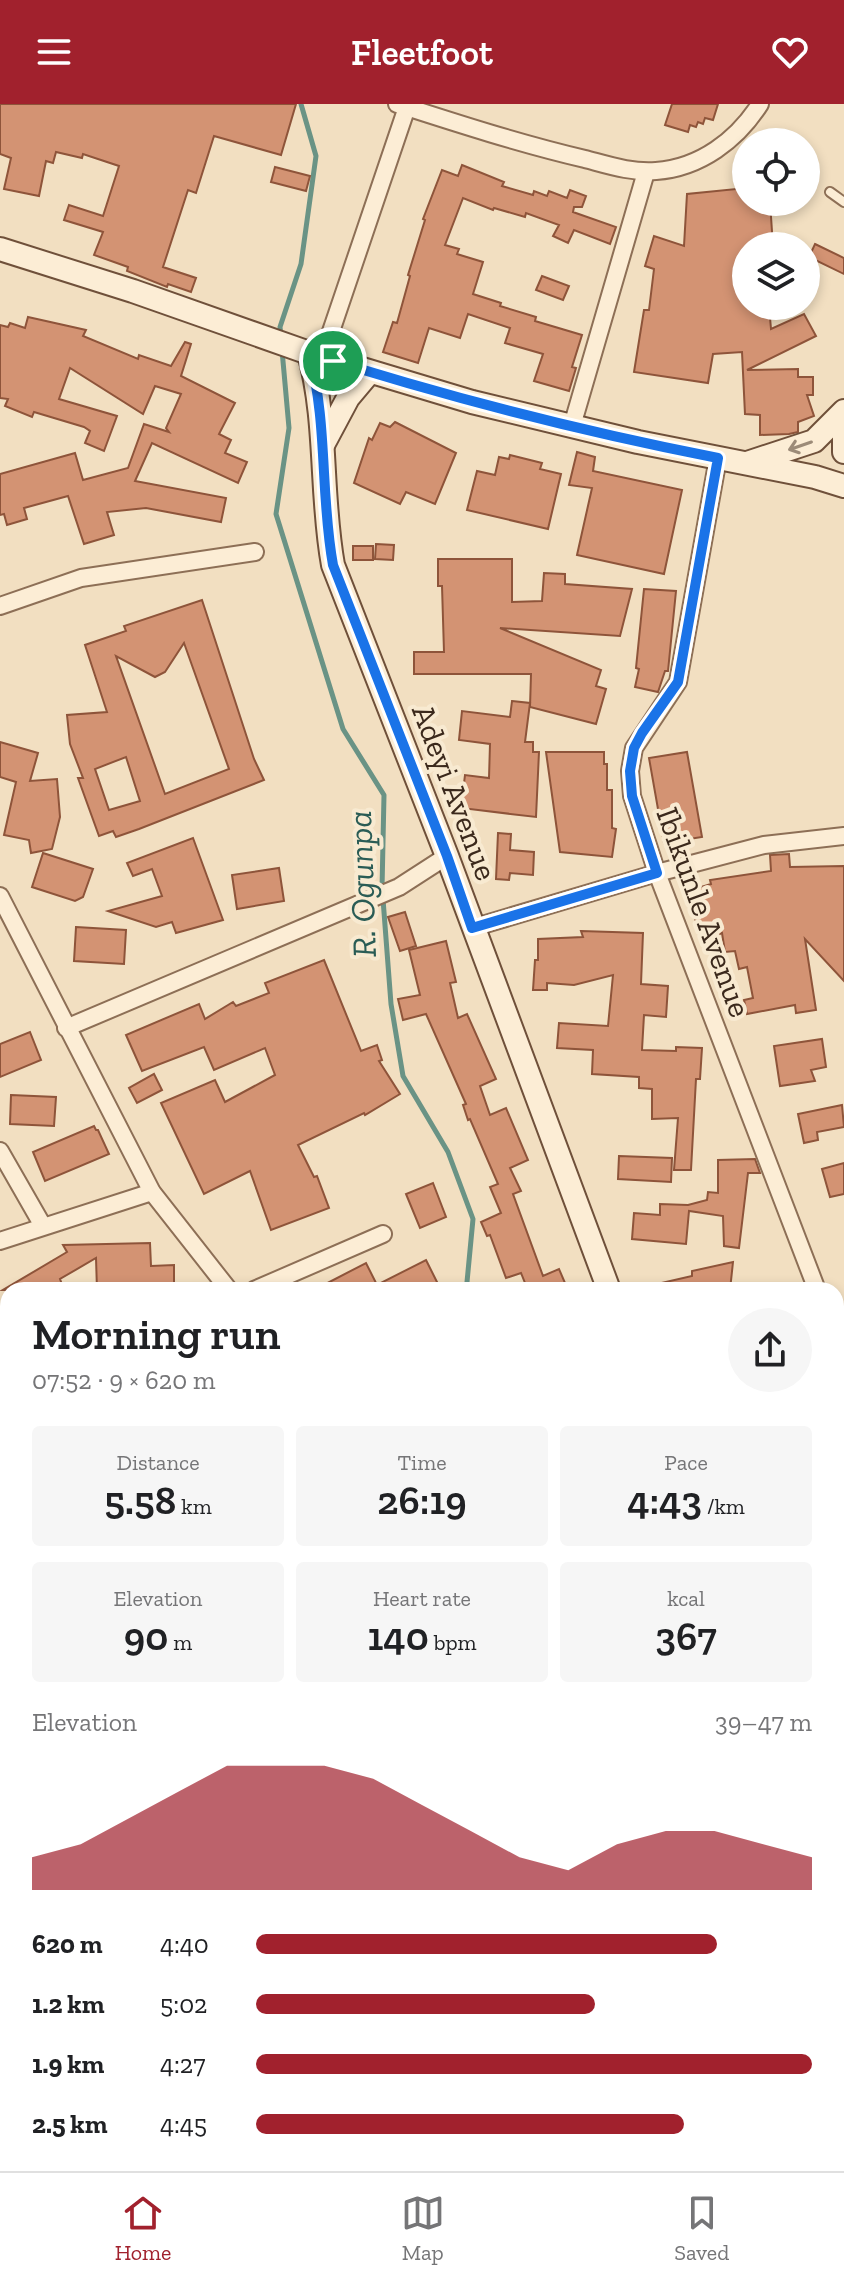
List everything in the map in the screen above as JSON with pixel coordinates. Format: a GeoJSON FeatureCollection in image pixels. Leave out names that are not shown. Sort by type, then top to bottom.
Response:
{"type":"FeatureCollection","features":[{"type":"Feature","properties":{"kind":"street"},"geometry":{"type":"LineString","coordinates":[[316,356],[402,106],[535,147],[646,172],[679,167],[715,152],[749,122],[760,104]]}},
{"type":"Feature","properties":{"kind":"street"},"geometry":{"type":"LineString","coordinates":[[572,426],[646,172]]}},
{"type":"Feature","properties":{"kind":"street"},"geometry":{"type":"LineString","coordinates":[[0,249],[133,291],[316,356],[472,402],[844,486]]}},
{"type":"Feature","properties":{"kind":"street","name":"Adeyi Avenue"},"geometry":{"type":"LineString","coordinates":[[316,356],[326,525],[333,565],[447,856],[606,1282]]}},
{"type":"Feature","properties":{"kind":"street"},"geometry":{"type":"LineString","coordinates":[[323,445],[348,398],[369,373]]}},
{"type":"Feature","properties":{"kind":"street"},"geometry":{"type":"LineString","coordinates":[[746,464],[814,441],[844,411]]}},
{"type":"Feature","properties":{"kind":"street"},"geometry":{"type":"LineString","coordinates":[[844,436],[844,452]]}},
{"type":"Feature","properties":{"kind":"street","name":"Ibikunle Avenue"},"geometry":{"type":"LineString","coordinates":[[718,458],[678,682],[634,748],[630,771],[632,796],[657,873],[814,1282]]}},
{"type":"Feature","properties":{"kind":"street"},"geometry":{"type":"LineString","coordinates":[[0,606],[81,578],[255,552]]}},
{"type":"Feature","properties":{"kind":"street"},"geometry":{"type":"LineString","coordinates":[[472,928],[764,845],[844,836]]}},
{"type":"Feature","properties":{"kind":"street"},"geometry":{"type":"LineString","coordinates":[[66,1028],[399,887],[447,856]]}},
{"type":"Feature","properties":{"kind":"street"},"geometry":{"type":"LineString","coordinates":[[0,896],[152,1192],[223,1282]]}},
{"type":"Feature","properties":{"kind":"street"},"geometry":{"type":"LineString","coordinates":[[0,1151],[43,1226]]}},
{"type":"Feature","properties":{"kind":"street"},"geometry":{"type":"LineString","coordinates":[[0,1241],[152,1192]]}},
{"type":"Feature","properties":{"kind":"street"},"geometry":{"type":"LineString","coordinates":[[272,1282],[383,1234]]}},
{"type":"Feature","properties":{"kind":"lane"},"geometry":{"type":"LineString","coordinates":[[830,192],[844,202]]}},
{"type":"Feature","properties":{"kind":"building"},"geometry":{"type":"Polygon","coordinates":[[[0,104],[296,104],[281,155],[214,136],[196,193],[188,190],[163,267],[196,278],[191,292],[168,284],[167,287],[127,271],[128,267],[94,255],[103,232],[64,220],[69,205],[103,216],[119,166],[83,154],[82,158],[56,152],[53,163],[46,161],[39,196],[4,189],[11,158],[0,154],[0,104]]]}},
{"type":"Feature","properties":{"kind":"building"},"geometry":{"type":"Polygon","coordinates":[[[672,104],[718,104],[713,120],[705,118],[703,124],[698,122],[696,127],[690,125],[688,132],[665,125],[672,104]]]}},
{"type":"Feature","properties":{"kind":"building"},"geometry":{"type":"Polygon","coordinates":[[[462,165],[504,182],[502,186],[533,195],[534,191],[547,196],[549,191],[567,198],[570,190],[586,196],[582,207],[574,207],[573,212],[616,227],[610,244],[574,230],[568,243],[553,236],[559,225],[526,213],[525,217],[493,210],[463,198],[445,245],[459,249],[457,254],[483,262],[473,294],[536,317],[535,321],[582,335],[572,367],[576,368],[569,391],[534,381],[543,354],[505,343],[510,328],[468,314],[460,338],[429,328],[418,363],[383,352],[393,322],[397,323],[423,219],[442,170],[458,176],[462,165]]]}},
{"type":"Feature","properties":{"kind":"building"},"geometry":{"type":"Polygon","coordinates":[[[275,167],[310,176],[306,191],[271,182],[275,167]]]}},
{"type":"Feature","properties":{"kind":"building"},"geometry":{"type":"Polygon","coordinates":[[[732,189],[732,216],[771,216],[772,232],[732,232],[732,320],[770,320],[771,329],[791,320],[807,320],[816,336],[747,370],[798,369],[798,377],[813,377],[813,395],[807,395],[814,416],[798,422],[798,432],[760,435],[760,415],[745,414],[742,352],[713,354],[708,383],[634,372],[644,310],[649,310],[654,269],[645,266],[654,236],[684,246],[687,194],[732,189]]]}},
{"type":"Feature","properties":{"kind":"building"},"geometry":{"type":"Polygon","coordinates":[[[820,246],[844,258],[844,274],[820,262],[820,246]]]}},
{"type":"Feature","properties":{"kind":"building"},"geometry":{"type":"Polygon","coordinates":[[[542,276],[569,286],[563,300],[536,290],[542,276]]]}},
{"type":"Feature","properties":{"kind":"building"},"geometry":{"type":"Polygon","coordinates":[[[28,317],[86,330],[83,336],[138,359],[139,355],[171,366],[185,342],[191,344],[181,376],[235,403],[219,434],[231,440],[225,453],[247,462],[238,483],[152,443],[135,481],[226,498],[221,522],[146,508],[107,512],[114,535],[84,544],[68,496],[24,508],[27,519],[7,525],[4,514],[0,515],[0,474],[75,453],[83,480],[128,468],[144,424],[169,432],[166,428],[181,394],[155,386],[143,414],[70,368],[59,399],[117,416],[104,451],[85,443],[90,431],[84,427],[34,412],[32,417],[5,406],[8,399],[0,398],[0,325],[8,327],[10,323],[25,328],[28,317]]]}},
{"type":"Feature","properties":{"kind":"building"},"geometry":{"type":"Polygon","coordinates":[[[395,422],[456,453],[435,504],[406,492],[400,504],[354,483],[369,438],[372,440],[380,423],[390,427],[395,422]]]}},
{"type":"Feature","properties":{"kind":"building"},"geometry":{"type":"Polygon","coordinates":[[[577,452],[595,457],[593,471],[682,490],[664,574],[577,555],[592,488],[569,485],[577,452]]]}},
{"type":"Feature","properties":{"kind":"building"},"geometry":{"type":"Polygon","coordinates":[[[510,455],[542,463],[540,469],[561,474],[548,529],[467,510],[477,471],[495,475],[499,457],[509,459],[510,455]]]}},
{"type":"Feature","properties":{"kind":"building"},"geometry":{"type":"Polygon","coordinates":[[[376,544],[394,545],[393,560],[375,559],[376,544]]]}},
{"type":"Feature","properties":{"kind":"building"},"geometry":{"type":"Polygon","coordinates":[[[353,546],[373,546],[373,560],[353,560],[353,546]]]}},
{"type":"Feature","properties":{"kind":"building"},"geometry":{"type":"Polygon","coordinates":[[[438,559],[512,559],[512,602],[542,601],[544,573],[565,574],[565,584],[632,589],[620,636],[500,628],[601,670],[596,686],[606,689],[596,724],[530,707],[531,674],[414,674],[414,652],[444,652],[438,559]]]}},
{"type":"Feature","properties":{"kind":"building"},"geometry":{"type":"Polygon","coordinates":[[[644,589],[676,591],[668,671],[665,671],[658,692],[635,687],[644,589]]]}},
{"type":"Feature","properties":{"kind":"building"},"geometry":{"type":"Polygon","coordinates":[[[202,600],[254,759],[264,780],[116,837],[113,831],[99,836],[78,778],[83,778],[70,744],[67,715],[107,712],[85,645],[126,631],[124,626],[202,600]],[[184,643],[165,672],[155,677],[116,656],[165,794],[229,769],[184,643]],[[126,757],[95,769],[109,810],[140,801],[126,757]]]}},
{"type":"Feature","properties":{"kind":"building"},"geometry":{"type":"Polygon","coordinates":[[[512,701],[530,703],[525,742],[533,742],[533,752],[539,752],[536,817],[461,808],[465,775],[489,778],[490,744],[459,740],[462,711],[510,717],[512,701]]]}},
{"type":"Feature","properties":{"kind":"building"},"geometry":{"type":"Polygon","coordinates":[[[0,742],[38,753],[30,781],[57,779],[60,817],[52,849],[31,853],[29,840],[4,835],[16,782],[0,777],[0,742]]]}},
{"type":"Feature","properties":{"kind":"building"},"geometry":{"type":"Polygon","coordinates":[[[546,752],[604,752],[607,790],[612,790],[612,828],[616,829],[612,857],[560,852],[546,752]]]}},
{"type":"Feature","properties":{"kind":"building"},"geometry":{"type":"Polygon","coordinates":[[[687,752],[702,837],[664,843],[649,758],[687,752]]]}},
{"type":"Feature","properties":{"kind":"building"},"geometry":{"type":"Polygon","coordinates":[[[498,833],[511,834],[510,850],[534,852],[533,875],[510,873],[509,880],[496,879],[498,833]]]}},
{"type":"Feature","properties":{"kind":"building"},"geometry":{"type":"Polygon","coordinates":[[[193,838],[223,920],[176,933],[172,922],[156,927],[108,911],[162,896],[152,869],[133,876],[127,863],[193,838]]]}},
{"type":"Feature","properties":{"kind":"building"},"geometry":{"type":"Polygon","coordinates":[[[43,853],[93,869],[83,897],[75,901],[32,887],[43,853]]]}},
{"type":"Feature","properties":{"kind":"building"},"geometry":{"type":"Polygon","coordinates":[[[789,854],[790,867],[844,866],[844,981],[805,939],[816,1010],[796,1013],[795,1005],[747,1014],[744,1000],[753,998],[747,967],[739,969],[735,951],[725,952],[722,933],[703,941],[685,892],[711,884],[710,880],[771,871],[770,855],[789,854]]]}},
{"type":"Feature","properties":{"kind":"building"},"geometry":{"type":"Polygon","coordinates":[[[279,868],[284,901],[237,909],[232,875],[279,868]]]}},
{"type":"Feature","properties":{"kind":"building"},"geometry":{"type":"Polygon","coordinates":[[[405,912],[416,946],[400,951],[388,917],[405,912]]]}},
{"type":"Feature","properties":{"kind":"building"},"geometry":{"type":"Polygon","coordinates":[[[76,927],[126,930],[124,964],[74,961],[76,927]]]}},
{"type":"Feature","properties":{"kind":"building"},"geometry":{"type":"Polygon","coordinates":[[[581,931],[643,933],[641,984],[668,986],[666,1017],[644,1015],[642,1050],[702,1048],[700,1079],[696,1079],[691,1170],[674,1170],[678,1118],[652,1119],[652,1089],[639,1088],[639,1077],[592,1074],[593,1050],[557,1048],[559,1023],[608,1026],[613,975],[574,985],[547,983],[547,990],[533,990],[538,939],[583,937],[581,931]]]}},
{"type":"Feature","properties":{"kind":"building"},"geometry":{"type":"Polygon","coordinates":[[[446,941],[456,982],[450,983],[458,1018],[467,1014],[496,1079],[480,1086],[490,1115],[506,1108],[528,1160],[510,1168],[521,1191],[513,1194],[543,1276],[559,1269],[565,1282],[525,1282],[521,1273],[506,1278],[490,1235],[487,1236],[481,1222],[501,1213],[490,1187],[498,1184],[468,1120],[463,1105],[466,1104],[426,1014],[403,1020],[398,999],[420,995],[409,950],[446,941]]]}},
{"type":"Feature","properties":{"kind":"building"},"geometry":{"type":"Polygon","coordinates":[[[324,960],[361,1051],[377,1045],[382,1060],[379,1061],[400,1094],[365,1115],[298,1145],[314,1177],[317,1176],[329,1208],[271,1230],[250,1171],[204,1194],[161,1103],[215,1080],[225,1102],[275,1075],[265,1048],[214,1070],[204,1047],[142,1071],[126,1035],[199,1004],[205,1019],[233,1002],[236,1006],[269,993],[265,983],[324,960]]]}},
{"type":"Feature","properties":{"kind":"building"},"geometry":{"type":"Polygon","coordinates":[[[30,1032],[41,1060],[0,1077],[0,1044],[30,1032]]]}},
{"type":"Feature","properties":{"kind":"building"},"geometry":{"type":"Polygon","coordinates":[[[822,1039],[826,1067],[811,1070],[815,1081],[780,1086],[774,1046],[822,1039]]]}},
{"type":"Feature","properties":{"kind":"building"},"geometry":{"type":"Polygon","coordinates":[[[154,1074],[162,1090],[137,1103],[129,1088],[154,1074]]]}},
{"type":"Feature","properties":{"kind":"building"},"geometry":{"type":"Polygon","coordinates":[[[11,1095],[56,1097],[54,1126],[10,1124],[11,1095]]]}},
{"type":"Feature","properties":{"kind":"building"},"geometry":{"type":"Polygon","coordinates":[[[842,1105],[844,1127],[817,1132],[818,1140],[804,1143],[798,1114],[842,1105]]]}},
{"type":"Feature","properties":{"kind":"building"},"geometry":{"type":"Polygon","coordinates":[[[94,1126],[109,1154],[45,1181],[33,1152],[94,1126]]]}},
{"type":"Feature","properties":{"kind":"building"},"geometry":{"type":"Polygon","coordinates":[[[619,1156],[672,1158],[671,1182],[618,1179],[619,1156]]]}},
{"type":"Feature","properties":{"kind":"building"},"geometry":{"type":"Polygon","coordinates":[[[755,1159],[760,1173],[748,1173],[739,1248],[724,1246],[723,1216],[689,1211],[686,1244],[632,1239],[634,1213],[660,1215],[660,1204],[688,1205],[707,1200],[708,1192],[718,1193],[718,1160],[755,1159]]]}},
{"type":"Feature","properties":{"kind":"building"},"geometry":{"type":"Polygon","coordinates":[[[844,1163],[844,1194],[830,1197],[822,1169],[844,1163]]]}},
{"type":"Feature","properties":{"kind":"building"},"geometry":{"type":"Polygon","coordinates":[[[433,1183],[446,1217],[420,1228],[406,1194],[433,1183]]]}},
{"type":"Feature","properties":{"kind":"building"},"geometry":{"type":"Polygon","coordinates":[[[150,1243],[151,1266],[174,1265],[174,1282],[97,1282],[96,1258],[60,1279],[61,1282],[16,1282],[67,1252],[63,1245],[150,1243]]]}},
{"type":"Feature","properties":{"kind":"building"},"geometry":{"type":"Polygon","coordinates":[[[426,1260],[437,1282],[383,1282],[426,1260]]]}},
{"type":"Feature","properties":{"kind":"building"},"geometry":{"type":"Polygon","coordinates":[[[733,1262],[731,1282],[666,1282],[692,1276],[692,1271],[733,1262]]]}},
{"type":"Feature","properties":{"kind":"building"},"geometry":{"type":"Polygon","coordinates":[[[366,1263],[376,1282],[329,1282],[366,1263]]]}},
{"type":"Feature","properties":{"kind":"waterway","name":"R. Ogunpa"},"geometry":{"type":"LineString","coordinates":[[281,336],[280,327],[301,264],[316,156],[301,104]]}},
{"type":"Feature","properties":{"kind":"waterway","name":"R. Ogunpa"},"geometry":{"type":"LineString","coordinates":[[282,350],[289,428],[276,514],[343,729],[384,795],[382,889]]}},
{"type":"Feature","properties":{"kind":"waterway","name":"R. Ogunpa"},"geometry":{"type":"LineString","coordinates":[[383,899],[391,1004],[403,1076],[448,1152],[473,1219],[467,1282]]}},
{"type":"Feature","properties":{"kind":"route"},"geometry":{"type":"LineString","coordinates":[[309,353],[333,361],[472,402],[718,458],[678,682],[642,733],[634,748],[630,771],[632,796],[657,873],[472,928],[447,856],[333,565],[326,525],[321,409],[309,353]]}}]}
